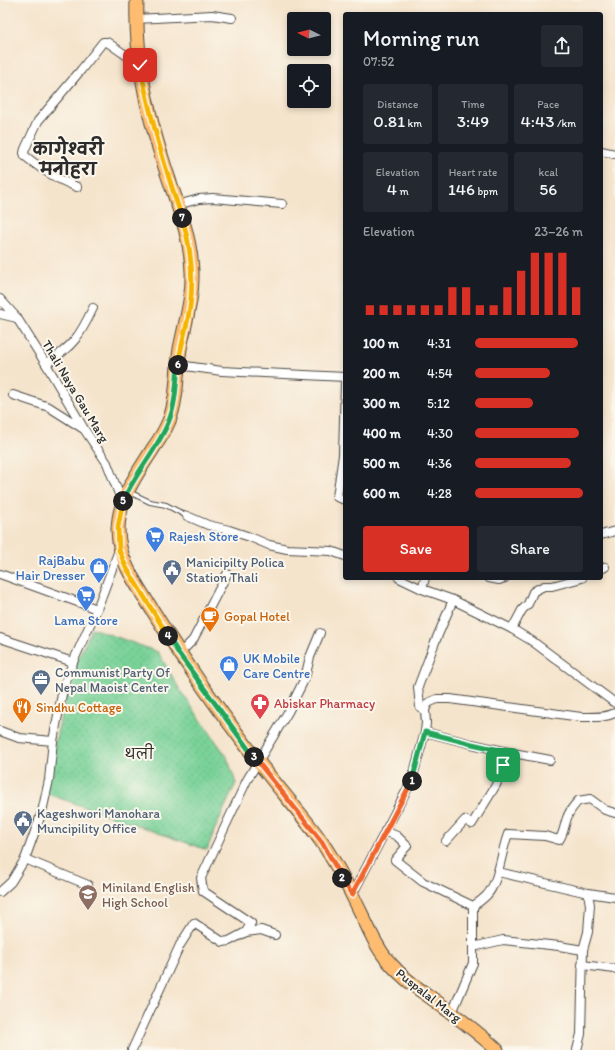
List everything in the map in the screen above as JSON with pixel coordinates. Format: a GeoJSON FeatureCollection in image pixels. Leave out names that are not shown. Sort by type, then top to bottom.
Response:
{"type":"FeatureCollection","features":[{"type":"Feature","properties":{"kind":"main road","name":"Puspalal Marg"},"geometry":{"type":"LineString","coordinates":[[137,0],[136,19],[140,65],[146,99],[190,249],[192,270],[190,308],[178,365],[176,392],[169,422],[125,497],[118,527],[119,550],[126,567],[179,654],[258,762],[322,842],[352,895],[378,948],[387,961],[403,978],[484,1037],[497,1050]]}},
{"type":"Feature","properties":{"kind":"street"},"geometry":{"type":"LineString","coordinates":[[136,19],[212,15],[232,18]]}},
{"type":"Feature","properties":{"kind":"street"},"geometry":{"type":"LineString","coordinates":[[77,187],[44,171],[25,156],[25,149],[38,121],[103,42],[107,42],[140,65]]}},
{"type":"Feature","properties":{"kind":"street"},"geometry":{"type":"LineString","coordinates":[[603,151],[615,154]]}},
{"type":"Feature","properties":{"kind":"street"},"geometry":{"type":"LineString","coordinates":[[177,205],[199,199],[213,198],[282,204]]}},
{"type":"Feature","properties":{"kind":"street","name":"Thali Naya Gau Marg"},"geometry":{"type":"LineString","coordinates":[[0,299],[17,318],[84,429],[107,463],[125,497]]}},
{"type":"Feature","properties":{"kind":"street"},"geometry":{"type":"LineString","coordinates":[[46,364],[62,354],[75,341],[93,308]]}},
{"type":"Feature","properties":{"kind":"street"},"geometry":{"type":"LineString","coordinates":[[0,314],[17,318]]}},
{"type":"Feature","properties":{"kind":"street"},"geometry":{"type":"LineString","coordinates":[[178,365],[222,371],[343,377]]}},
{"type":"Feature","properties":{"kind":"street"},"geometry":{"type":"LineString","coordinates":[[13,394],[49,407],[84,429]]}},
{"type":"Feature","properties":{"kind":"street"},"geometry":{"type":"LineString","coordinates":[[343,461],[337,497],[343,499]]}},
{"type":"Feature","properties":{"kind":"street"},"geometry":{"type":"LineString","coordinates":[[187,516],[208,525],[229,530],[269,545],[287,549],[332,551],[343,555]]}},
{"type":"Feature","properties":{"kind":"street"},"geometry":{"type":"LineString","coordinates":[[603,534],[615,531]]}},
{"type":"Feature","properties":{"kind":"street"},"geometry":{"type":"LineString","coordinates":[[0,892],[11,882],[25,859],[42,812],[49,780],[53,741],[63,689],[73,662],[97,609],[119,550]]}},
{"type":"Feature","properties":{"kind":"street"},"geometry":{"type":"LineString","coordinates":[[0,574],[97,609]]}},
{"type":"Feature","properties":{"kind":"street"},"geometry":{"type":"LineString","coordinates":[[179,654],[193,640],[227,574]]}},
{"type":"Feature","properties":{"kind":"street"},"geometry":{"type":"LineString","coordinates":[[403,580],[422,589],[453,600],[512,629],[532,641],[615,703]]}},
{"type":"Feature","properties":{"kind":"street"},"geometry":{"type":"LineString","coordinates":[[422,589],[424,580]]}},
{"type":"Feature","properties":{"kind":"street"},"geometry":{"type":"LineString","coordinates":[[512,629],[522,610],[528,604],[533,592],[544,586],[552,586],[574,580]]}},
{"type":"Feature","properties":{"kind":"street"},"geometry":{"type":"LineString","coordinates":[[425,710],[420,707],[418,687],[453,600]]}},
{"type":"Feature","properties":{"kind":"street"},"geometry":{"type":"LineString","coordinates":[[246,932],[251,923],[204,891],[201,878],[248,780],[288,712],[305,678],[310,657],[320,633]]}},
{"type":"Feature","properties":{"kind":"street"},"geometry":{"type":"LineString","coordinates":[[0,638],[73,662]]}},
{"type":"Feature","properties":{"kind":"street"},"geometry":{"type":"LineString","coordinates":[[352,895],[412,780],[425,732],[425,710],[428,702],[437,699],[450,699],[596,718],[615,713]]}},
{"type":"Feature","properties":{"kind":"street"},"geometry":{"type":"LineString","coordinates":[[0,731],[20,738],[53,741]]}},
{"type":"Feature","properties":{"kind":"street"},"geometry":{"type":"LineString","coordinates":[[425,732],[472,744],[550,760]]}},
{"type":"Feature","properties":{"kind":"street"},"geometry":{"type":"LineString","coordinates":[[446,841],[465,820],[472,824],[496,785],[508,752]]}},
{"type":"Feature","properties":{"kind":"street"},"geometry":{"type":"LineString","coordinates":[[473,906],[487,895],[498,872],[508,834],[545,836],[559,840],[564,833],[566,820],[570,810],[578,801],[590,800],[605,810],[615,813]]}},
{"type":"Feature","properties":{"kind":"street"},"geometry":{"type":"LineString","coordinates":[[385,831],[397,836],[407,846],[395,860],[423,882],[473,906]]}},
{"type":"Feature","properties":{"kind":"street"},"geometry":{"type":"LineString","coordinates":[[25,859],[88,885]]}},
{"type":"Feature","properties":{"kind":"street"},"geometry":{"type":"LineString","coordinates":[[498,872],[588,893],[615,897]]}},
{"type":"Feature","properties":{"kind":"street"},"geometry":{"type":"LineString","coordinates":[[577,1050],[581,1034],[583,950],[588,932],[590,905],[588,893]]}},
{"type":"Feature","properties":{"kind":"street"},"geometry":{"type":"LineString","coordinates":[[452,1013],[473,963],[473,906]]}},
{"type":"Feature","properties":{"kind":"street"},"geometry":{"type":"LineString","coordinates":[[132,1050],[180,945],[194,923],[223,942],[229,941],[246,932],[260,930],[275,935]]}},
{"type":"Feature","properties":{"kind":"street"},"geometry":{"type":"LineString","coordinates":[[477,946],[503,940],[583,950]]}},
{"type":"Feature","properties":{"kind":"street"},"geometry":{"type":"LineString","coordinates":[[582,966],[615,969]]}},
{"type":"Feature","properties":{"kind":"lane"},"geometry":{"type":"LineString","coordinates":[[125,497],[166,505],[187,516]]}},
{"type":"Feature","properties":{"kind":"green space"},"geometry":{"type":"Polygon","coordinates":[[[92,628],[158,652],[180,690],[227,757],[236,783],[207,850],[45,793],[58,729],[74,668],[92,628]]]}},
{"type":"Feature","properties":{"kind":"place","name":"Rajesh Store"},"geometry":{"type":"Point","coordinates":[155,553]}},
{"type":"Feature","properties":{"kind":"place","name":"RajBabu Hair Dresser"},"geometry":{"type":"Point","coordinates":[99,584]}},
{"type":"Feature","properties":{"kind":"place","name":"Manicipilty Polica Station Thali"},"geometry":{"type":"Point","coordinates":[172,586]}},
{"type":"Feature","properties":{"kind":"place","name":"Lama Store"},"geometry":{"type":"Point","coordinates":[86,612]}},
{"type":"Feature","properties":{"kind":"place","name":"Gopal Hotel"},"geometry":{"type":"Point","coordinates":[210,633]}},
{"type":"Feature","properties":{"kind":"place","name":"UK Mobile Care Centre"},"geometry":{"type":"Point","coordinates":[229,682]}},
{"type":"Feature","properties":{"kind":"place","name":"Communist Party Of Nepal Maoist Center"},"geometry":{"type":"Point","coordinates":[41,696]}},
{"type":"Feature","properties":{"kind":"place","name":"Abiskar Pharmacy"},"geometry":{"type":"Point","coordinates":[260,720]}},
{"type":"Feature","properties":{"kind":"place","name":"Sindhu Cottage"},"geometry":{"type":"Point","coordinates":[22,724]}},
{"type":"Feature","properties":{"kind":"place","name":"Kageshwori Manohara Muncipility Office"},"geometry":{"type":"Point","coordinates":[23,837]}},
{"type":"Feature","properties":{"kind":"place","name":"Miniland English High School"},"geometry":{"type":"Point","coordinates":[88,911]}},
{"type":"Feature","properties":{"kind":"district","name":"कागेश्वरी मनोहरा"},"geometry":{"type":"Point","coordinates":[68,159]}},
{"type":"Feature","properties":{"kind":"district","name":"थली"},"geometry":{"type":"Point","coordinates":[139,754]}},
{"type":"Feature","properties":{"kind":"route"},"geometry":{"type":"LineString","coordinates":[[140,65],[146,99],[162,157],[184,224],[190,249],[192,288],[190,308],[178,365],[176,392],[169,422],[127,491],[122,502],[118,527],[119,550],[126,567],[179,654],[258,762],[322,842],[352,895],[412,780],[425,732],[508,752],[503,765]]}}]}
